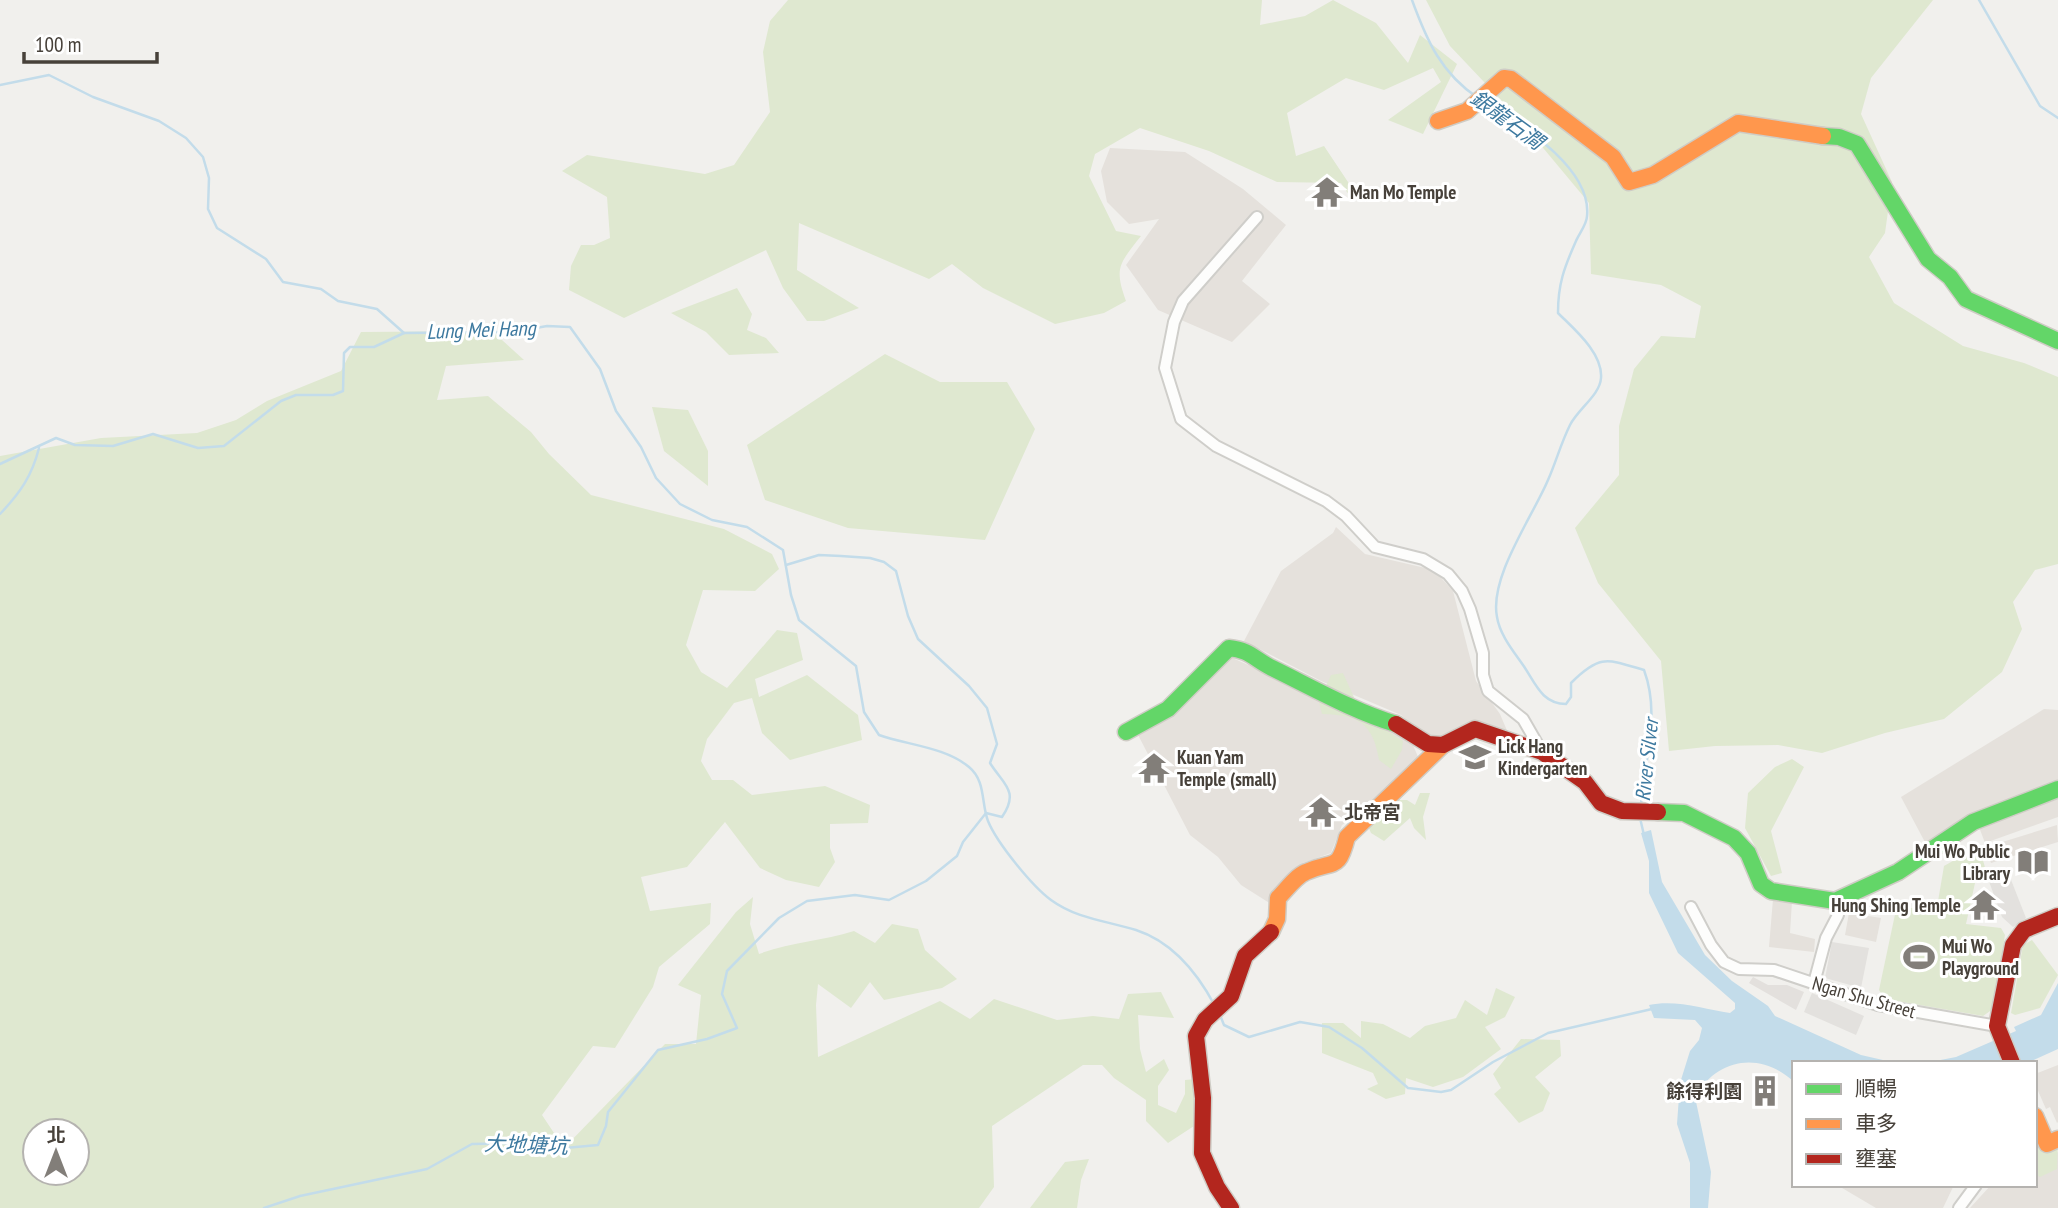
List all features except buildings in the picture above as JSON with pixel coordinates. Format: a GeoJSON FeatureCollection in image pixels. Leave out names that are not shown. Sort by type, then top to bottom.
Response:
{"type":"FeatureCollection","features":[{"type":"Feature","properties":{"kind":"street"},"geometry":{"type":"LineString","coordinates":[[1438,121],[1457,119],[1473,111],[1504,78],[1511,79],[1613,157],[1629,182],[1653,175],[1738,123],[1809,136],[1839,136],[1857,144],[1928,259],[1950,276],[1966,299],[2033,332],[2058,341]]}},
{"type":"Feature","properties":{"kind":"street"},"geometry":{"type":"LineString","coordinates":[[1257,217],[1183,301],[1174,321],[1165,368],[1181,419],[1216,446],[1326,501],[1346,516],[1375,547],[1423,559],[1448,574],[1462,591],[1470,609],[1483,653],[1483,675],[1488,691],[1522,719],[1542,752]]}},
{"type":"Feature","properties":{"kind":"street"},"geometry":{"type":"LineString","coordinates":[[1126,732],[1168,709],[1229,648],[1247,650],[1266,664],[1363,713],[1402,726],[1421,741],[1443,745]]}},
{"type":"Feature","properties":{"kind":"street"},"geometry":{"type":"LineString","coordinates":[[1510,739],[1516,735],[1522,719]]}},
{"type":"Feature","properties":{"kind":"street"},"geometry":{"type":"LineString","coordinates":[[1231,1208],[1217,1188],[1202,1153],[1203,1098],[1196,1036],[1202,1020],[1229,1001],[1234,993],[1235,973],[1244,957],[1270,933],[1277,919],[1278,898],[1305,873],[1336,864],[1342,858],[1347,837],[1443,745],[1471,729],[1510,739],[1542,752],[1585,782],[1601,803],[1622,811],[1684,813],[1734,838],[1748,853],[1761,884],[1768,889],[1835,901],[1898,872],[1973,822],[2058,789]]}},
{"type":"Feature","properties":{"kind":"street"},"geometry":{"type":"LineString","coordinates":[[1421,741],[1425,757],[1423,765]]}},
{"type":"Feature","properties":{"kind":"street"},"geometry":{"type":"LineString","coordinates":[[1814,983],[1826,937],[1838,915],[1835,901]]}},
{"type":"Feature","properties":{"kind":"street","name":"Ngan Shu Street"},"geometry":{"type":"LineString","coordinates":[[1691,907],[1701,931],[1724,962],[1742,975],[1756,968],[1773,970],[1878,1005],[1998,1029]]}},
{"type":"Feature","properties":{"kind":"street"},"geometry":{"type":"LineString","coordinates":[[2011,1061],[1998,1029],[2015,938],[2024,930],[2058,916]]}},
{"type":"Feature","properties":{"kind":"street"},"geometry":{"type":"LineString","coordinates":[[2037,1121],[2047,1144]]}},
{"type":"Feature","properties":{"kind":"street"},"geometry":{"type":"LineString","coordinates":[[1959,1208],[1975,1187]]}},
{"type":"Feature","properties":{"kind":"shaded area"},"geometry":{"type":"Polygon","coordinates":[[[1110,148],[1185,152],[1243,189],[1286,225],[1242,281],[1270,304],[1232,342],[1158,310],[1126,265],[1159,219],[1129,224],[1107,202],[1101,171],[1110,148]]]}},
{"type":"Feature","properties":{"kind":"shaded area"},"geometry":{"type":"Polygon","coordinates":[[[1336,527],[1365,554],[1434,570],[1453,591],[1476,681],[1500,714],[1508,733],[1425,738],[1401,715],[1321,681],[1244,641],[1281,571],[1333,533],[1336,527]]]}},
{"type":"Feature","properties":{"kind":"shaded area"},"geometry":{"type":"Polygon","coordinates":[[[1228,656],[1409,736],[1419,759],[1383,796],[1342,825],[1331,853],[1303,863],[1271,904],[1241,885],[1218,857],[1190,835],[1137,733],[1228,656]]]}},
{"type":"Feature","properties":{"kind":"shaded area"},"geometry":{"type":"Polygon","coordinates":[[[2044,709],[2058,710],[2058,787],[1927,846],[1901,797],[2044,709]]]}},
{"type":"Feature","properties":{"kind":"shaded area"},"geometry":{"type":"Polygon","coordinates":[[[2058,799],[2058,817],[1985,843],[1979,827],[2058,799]]]}},
{"type":"Feature","properties":{"kind":"shaded area"},"geometry":{"type":"Polygon","coordinates":[[[2057,825],[2058,842],[1991,863],[1986,847],[2057,825]]]}},
{"type":"Feature","properties":{"kind":"shaded area"},"geometry":{"type":"Polygon","coordinates":[[[2006,867],[2026,918],[2013,927],[2002,917],[1987,876],[2006,867]]]}},
{"type":"Feature","properties":{"kind":"shaded area"},"geometry":{"type":"Polygon","coordinates":[[[1773,899],[1792,901],[1790,933],[1815,939],[1814,952],[1769,947],[1773,899]]]}},
{"type":"Feature","properties":{"kind":"shaded area"},"geometry":{"type":"Polygon","coordinates":[[[1849,913],[1881,918],[1876,942],[1845,935],[1849,913]]]}},
{"type":"Feature","properties":{"kind":"shaded area"},"geometry":{"type":"Polygon","coordinates":[[[1832,942],[1869,948],[1861,988],[1825,978],[1832,942]]]}},
{"type":"Feature","properties":{"kind":"shaded area"},"geometry":{"type":"Polygon","coordinates":[[[1753,977],[1768,985],[1787,985],[1804,992],[1796,1010],[1749,983],[1753,977]]]}},
{"type":"Feature","properties":{"kind":"shaded area"},"geometry":{"type":"Polygon","coordinates":[[[1812,993],[1864,1016],[1856,1035],[1804,1012],[1812,993]]]}},
{"type":"Feature","properties":{"kind":"shaded area"},"geometry":{"type":"Polygon","coordinates":[[[2058,1065],[2057,1123],[2050,1107],[2046,1109],[2037,1089],[2037,1073],[2058,1065]]]}},
{"type":"Feature","properties":{"kind":"shaded area"},"geometry":{"type":"Polygon","coordinates":[[[2058,1152],[2058,1208],[1970,1208],[1989,1187],[2037,1187],[2037,1160],[2058,1152]]]}},
{"type":"Feature","properties":{"kind":"shaded area"},"geometry":{"type":"Polygon","coordinates":[[[1840,1187],[1953,1187],[1943,1208],[1876,1208],[1840,1187]]]}},
{"type":"Feature","properties":{"kind":"green space"},"geometry":{"type":"Polygon","coordinates":[[[788,0],[1262,0],[1260,25],[1305,16],[1333,0],[1376,23],[1408,63],[1420,35],[1457,64],[1423,134],[1388,120],[1441,82],[1433,68],[1384,90],[1346,78],[1287,113],[1296,156],[1324,146],[1354,191],[1351,198],[1341,183],[1277,182],[1209,151],[1140,128],[1095,154],[1089,176],[1116,231],[1141,236],[1123,260],[1121,267],[1120,281],[1126,301],[1104,313],[1055,324],[983,288],[952,264],[929,279],[799,223],[797,270],[859,308],[824,321],[807,321],[783,288],[766,250],[624,318],[569,290],[571,266],[581,245],[594,245],[610,238],[607,197],[562,171],[587,155],[705,174],[734,165],[770,112],[763,52],[770,21],[788,0]]]}},
{"type":"Feature","properties":{"kind":"green space"},"geometry":{"type":"Polygon","coordinates":[[[1426,0],[1933,0],[1871,78],[1861,114],[1892,182],[1885,233],[1869,257],[1894,303],[1963,346],[2024,363],[2058,377],[2058,564],[2035,570],[2013,602],[2022,629],[2002,672],[1944,719],[1885,733],[1822,753],[1778,745],[1715,746],[1669,751],[1661,661],[1598,583],[1575,528],[1619,475],[1619,426],[1634,369],[1661,336],[1695,338],[1701,306],[1661,285],[1591,274],[1589,203],[1519,119],[1450,46],[1426,0]]]}},
{"type":"Feature","properties":{"kind":"green space"},"geometry":{"type":"Polygon","coordinates":[[[737,288],[752,314],[747,330],[766,338],[779,353],[729,355],[706,332],[671,313],[737,288]]]}},
{"type":"Feature","properties":{"kind":"green space"},"geometry":{"type":"Polygon","coordinates":[[[492,331],[524,360],[446,366],[437,400],[488,396],[531,432],[549,454],[591,495],[724,529],[772,554],[779,569],[755,591],[703,590],[686,645],[701,672],[727,688],[777,630],[797,633],[803,660],[755,679],[759,697],[807,675],[858,715],[862,740],[790,760],[762,733],[752,698],[734,703],[707,739],[701,761],[712,780],[733,780],[752,795],[825,786],[870,805],[868,823],[830,824],[830,848],[835,862],[819,887],[786,880],[760,868],[725,822],[687,867],[641,877],[650,911],[711,903],[710,924],[659,967],[653,987],[615,1048],[593,1046],[542,1115],[564,1148],[665,1044],[696,1044],[701,995],[678,985],[736,912],[753,897],[750,924],[759,954],[854,931],[875,943],[892,924],[918,929],[925,950],[957,979],[942,988],[884,1000],[870,982],[851,1008],[818,984],[818,1057],[940,1001],[970,1019],[994,999],[1057,1020],[1093,1016],[1119,1019],[1128,994],[1161,992],[1174,1018],[1138,1015],[1140,1049],[1146,1072],[1164,1059],[1169,1070],[1158,1086],[1158,1105],[1176,1113],[1185,1094],[1185,1080],[1196,1079],[1194,1126],[1168,1143],[1146,1121],[1146,1100],[1114,1078],[1102,1065],[1083,1065],[992,1126],[994,1187],[979,1208],[0,1208],[0,456],[101,438],[197,433],[236,420],[267,401],[341,371],[361,332],[492,331]]]}},
{"type":"Feature","properties":{"kind":"green space"},"geometry":{"type":"Polygon","coordinates":[[[885,354],[940,382],[1007,382],[1035,429],[985,540],[848,528],[765,500],[747,445],[885,354]]]}},
{"type":"Feature","properties":{"kind":"green space"},"geometry":{"type":"Polygon","coordinates":[[[652,407],[688,410],[708,451],[708,486],[664,451],[652,407]]]}},
{"type":"Feature","properties":{"kind":"green space"},"geometry":{"type":"Polygon","coordinates":[[[1343,673],[1362,715],[1374,724],[1381,711],[1386,730],[1403,741],[1402,750],[1391,769],[1379,760],[1373,737],[1362,724],[1345,716],[1322,714],[1319,702],[1331,675],[1343,673]]]}},
{"type":"Feature","properties":{"kind":"green space"},"geometry":{"type":"Polygon","coordinates":[[[1792,759],[1804,767],[1771,831],[1782,873],[1771,876],[1745,828],[1748,793],[1775,767],[1792,759]]]}},
{"type":"Feature","properties":{"kind":"green space"},"geometry":{"type":"Polygon","coordinates":[[[1420,793],[1430,793],[1423,817],[1426,840],[1414,828],[1410,818],[1384,841],[1371,833],[1368,826],[1396,800],[1407,800],[1415,805],[1420,793]]]}},
{"type":"Feature","properties":{"kind":"green space","name":"Mui Wo Playground"},"geometry":{"type":"Polygon","coordinates":[[[1979,846],[1986,871],[1975,883],[1966,924],[2001,928],[2005,935],[1993,1009],[1983,1016],[1885,999],[1879,990],[1897,905],[1936,913],[1944,866],[1979,846]]]}},
{"type":"Feature","properties":{"kind":"green space"},"geometry":{"type":"Polygon","coordinates":[[[2032,940],[2058,975],[2040,1008],[2015,1015],[2011,1013],[2023,945],[2032,940]]]}},
{"type":"Feature","properties":{"kind":"green space"},"geometry":{"type":"Polygon","coordinates":[[[1496,988],[1515,997],[1505,1017],[1485,1027],[1501,1049],[1463,1077],[1433,1087],[1406,1078],[1405,1094],[1386,1099],[1367,1089],[1378,1084],[1373,1073],[1322,1053],[1322,1023],[1343,1023],[1361,1038],[1361,1021],[1383,1024],[1410,1038],[1425,1026],[1456,1018],[1465,1000],[1487,1015],[1496,988]]]}},
{"type":"Feature","properties":{"kind":"green space"},"geometry":{"type":"Polygon","coordinates":[[[1521,1039],[1560,1040],[1561,1056],[1535,1077],[1550,1093],[1543,1111],[1519,1123],[1494,1094],[1501,1088],[1493,1074],[1521,1039]]]}},
{"type":"Feature","properties":{"kind":"green space"},"geometry":{"type":"Polygon","coordinates":[[[2037,1128],[2058,1140],[2057,1169],[2040,1177],[2037,1175],[2037,1128]]]}},
{"type":"Feature","properties":{"kind":"green space"},"geometry":{"type":"Polygon","coordinates":[[[1089,1159],[1081,1180],[1077,1208],[1030,1208],[1065,1162],[1089,1159]]]}},
{"type":"Feature","properties":{"kind":"water"},"geometry":{"type":"Polygon","coordinates":[[[1651,830],[1662,882],[1705,955],[1732,981],[1768,1006],[1775,1016],[1861,1055],[1887,1061],[1792,1061],[1792,1080],[1768,1066],[1754,1063],[1740,1063],[1715,1074],[1695,1097],[1711,1172],[1708,1208],[1690,1208],[1690,1163],[1677,1124],[1680,1083],[1690,1051],[1699,1040],[1702,1028],[1695,1020],[1654,1018],[1649,1005],[1679,1004],[1730,1013],[1735,1009],[1735,1003],[1678,953],[1649,893],[1649,861],[1641,833],[1651,830]]]}},
{"type":"Feature","properties":{"kind":"water"},"geometry":{"type":"Polygon","coordinates":[[[2058,983],[2058,1049],[2031,1061],[1935,1061],[1956,1057],[2016,1031],[2014,1027],[2041,1015],[2058,983]]]}},
{"type":"Feature","properties":{"kind":"waterway","name":"銀龍石澗"},"geometry":{"type":"LineString","coordinates":[[1412,0],[1423,29],[1445,67],[1478,98]]}},
{"type":"Feature","properties":{"kind":"waterway"},"geometry":{"type":"LineString","coordinates":[[1979,0],[2040,106],[2058,118]]}},
{"type":"Feature","properties":{"kind":"waterway","name":"Lung Mei Hang"},"geometry":{"type":"LineString","coordinates":[[0,85],[49,75],[93,97],[159,121],[186,138],[203,157],[209,178],[208,209],[217,228],[266,259],[283,282],[321,289],[338,301],[377,309],[404,333],[514,332],[547,326],[570,327],[600,369],[616,411],[641,447],[656,478],[680,504],[712,520],[747,527],[783,550],[791,595],[799,620],[856,666],[864,712],[879,735],[949,755],[969,767],[978,779],[988,821],[999,841],[1034,885],[1051,900],[1071,911],[1136,930],[1162,942],[1183,960],[1201,982],[1215,1006]]}},
{"type":"Feature","properties":{"kind":"waterway","name":"River Silver"},"geometry":{"type":"LineString","coordinates":[[1487,103],[1552,150],[1567,165],[1586,198],[1587,219],[1562,276],[1558,313],[1592,351],[1601,378],[1597,390],[1570,425],[1548,480],[1514,547],[1499,584],[1497,617],[1508,644],[1537,687],[1551,701],[1566,704],[1571,697],[1571,683],[1597,663],[1621,663],[1644,670],[1649,687],[1651,720],[1641,804]]}},
{"type":"Feature","properties":{"kind":"waterway"},"geometry":{"type":"LineString","coordinates":[[0,464],[56,438],[75,445],[113,446],[153,434],[198,448],[224,446],[281,401],[296,395],[333,395],[343,391],[344,353],[350,347],[374,347],[404,333]]}},
{"type":"Feature","properties":{"kind":"waterway"},"geometry":{"type":"LineString","coordinates":[[0,514],[24,484],[39,448]]}},
{"type":"Feature","properties":{"kind":"waterway","name":"大地塘坑"},"geometry":{"type":"LineString","coordinates":[[264,1208],[300,1196],[427,1169],[472,1144],[517,1143],[565,1148],[598,1145],[606,1126],[608,1112],[658,1050],[707,1039],[737,1028],[722,994],[727,971],[779,918],[807,901],[855,895],[889,900],[926,881],[957,856],[963,842],[986,813],[1002,817],[1010,801],[1010,794],[990,763],[997,744],[987,708],[969,686],[918,639],[908,616],[896,571],[884,562],[870,558],[841,556],[819,555],[786,565]]}},
{"type":"Feature","properties":{"kind":"waterway","name":"River Silver"},"geometry":{"type":"LineString","coordinates":[[1640,818],[1644,835]]}},
{"type":"Feature","properties":{"kind":"waterway"},"geometry":{"type":"LineString","coordinates":[[1220,1015],[1224,1025],[1249,1037],[1300,1022],[1329,1027],[1362,1048],[1408,1088],[1441,1092],[1451,1090],[1493,1062],[1548,1033],[1652,1009]]}},
{"type":"Feature","properties":{"kind":"traffic: fast"},"geometry":{"type":"LineString","coordinates":[[1823,136],[1839,137],[1857,144],[1928,259],[1950,277],[1966,299],[2058,341]]}},
{"type":"Feature","properties":{"kind":"traffic: fast"},"geometry":{"type":"LineString","coordinates":[[1126,732],[1168,709],[1229,648],[1247,653],[1333,699],[1396,724]]}},
{"type":"Feature","properties":{"kind":"traffic: fast"},"geometry":{"type":"LineString","coordinates":[[1658,812],[1684,813],[1734,838],[1748,853],[1761,884],[1771,891],[1835,901],[1898,872],[1973,822],[2058,789]]}},
{"type":"Feature","properties":{"kind":"traffic: slow"},"geometry":{"type":"LineString","coordinates":[[1438,121],[1467,111],[1504,78],[1511,79],[1613,157],[1629,182],[1653,175],[1738,123],[1823,136]]}},
{"type":"Feature","properties":{"kind":"traffic: slow"},"geometry":{"type":"LineString","coordinates":[[1271,932],[1277,919],[1278,898],[1288,887],[1302,874],[1334,863],[1341,856],[1347,837],[1443,745]]}},
{"type":"Feature","properties":{"kind":"traffic: slow"},"geometry":{"type":"LineString","coordinates":[[2037,1121],[2047,1144],[2058,1139]]}},
{"type":"Feature","properties":{"kind":"traffic: jam"},"geometry":{"type":"LineString","coordinates":[[1396,724],[1428,744],[1443,745],[1475,729],[1542,752],[1585,782],[1601,803],[1622,811],[1658,812]]}},
{"type":"Feature","properties":{"kind":"traffic: jam"},"geometry":{"type":"LineString","coordinates":[[2011,1061],[1997,1026],[2013,945],[2024,930],[2058,916]]}},
{"type":"Feature","properties":{"kind":"traffic: jam"},"geometry":{"type":"LineString","coordinates":[[1231,1208],[1217,1187],[1202,1153],[1203,1098],[1196,1036],[1205,1020],[1231,996],[1245,956],[1271,932]]}},
{"type":"Feature","properties":{"kind":"place","name":"Man Mo Temple"},"geometry":{"type":"Point","coordinates":[1327,192]}},
{"type":"Feature","properties":{"kind":"place","name":"Lick Hang Kindergarten"},"geometry":{"type":"Point","coordinates":[1475,757]}},
{"type":"Feature","properties":{"kind":"place","name":"Kuan Yam Temple (small)"},"geometry":{"type":"Point","coordinates":[1154,768]}},
{"type":"Feature","properties":{"kind":"place","name":"北帝宮"},"geometry":{"type":"Point","coordinates":[1321,812]}},
{"type":"Feature","properties":{"kind":"place","name":"Mui Wo Public Library"},"geometry":{"type":"Point","coordinates":[2033,862]}},
{"type":"Feature","properties":{"kind":"place","name":"Hung Shing Temple"},"geometry":{"type":"Point","coordinates":[1984,905]}},
{"type":"Feature","properties":{"kind":"place","name":"Mui Wo Playground"},"geometry":{"type":"Point","coordinates":[1919,957]}},
{"type":"Feature","properties":{"kind":"place","name":"餘得利園"},"geometry":{"type":"Point","coordinates":[1765,1091]}}]}
